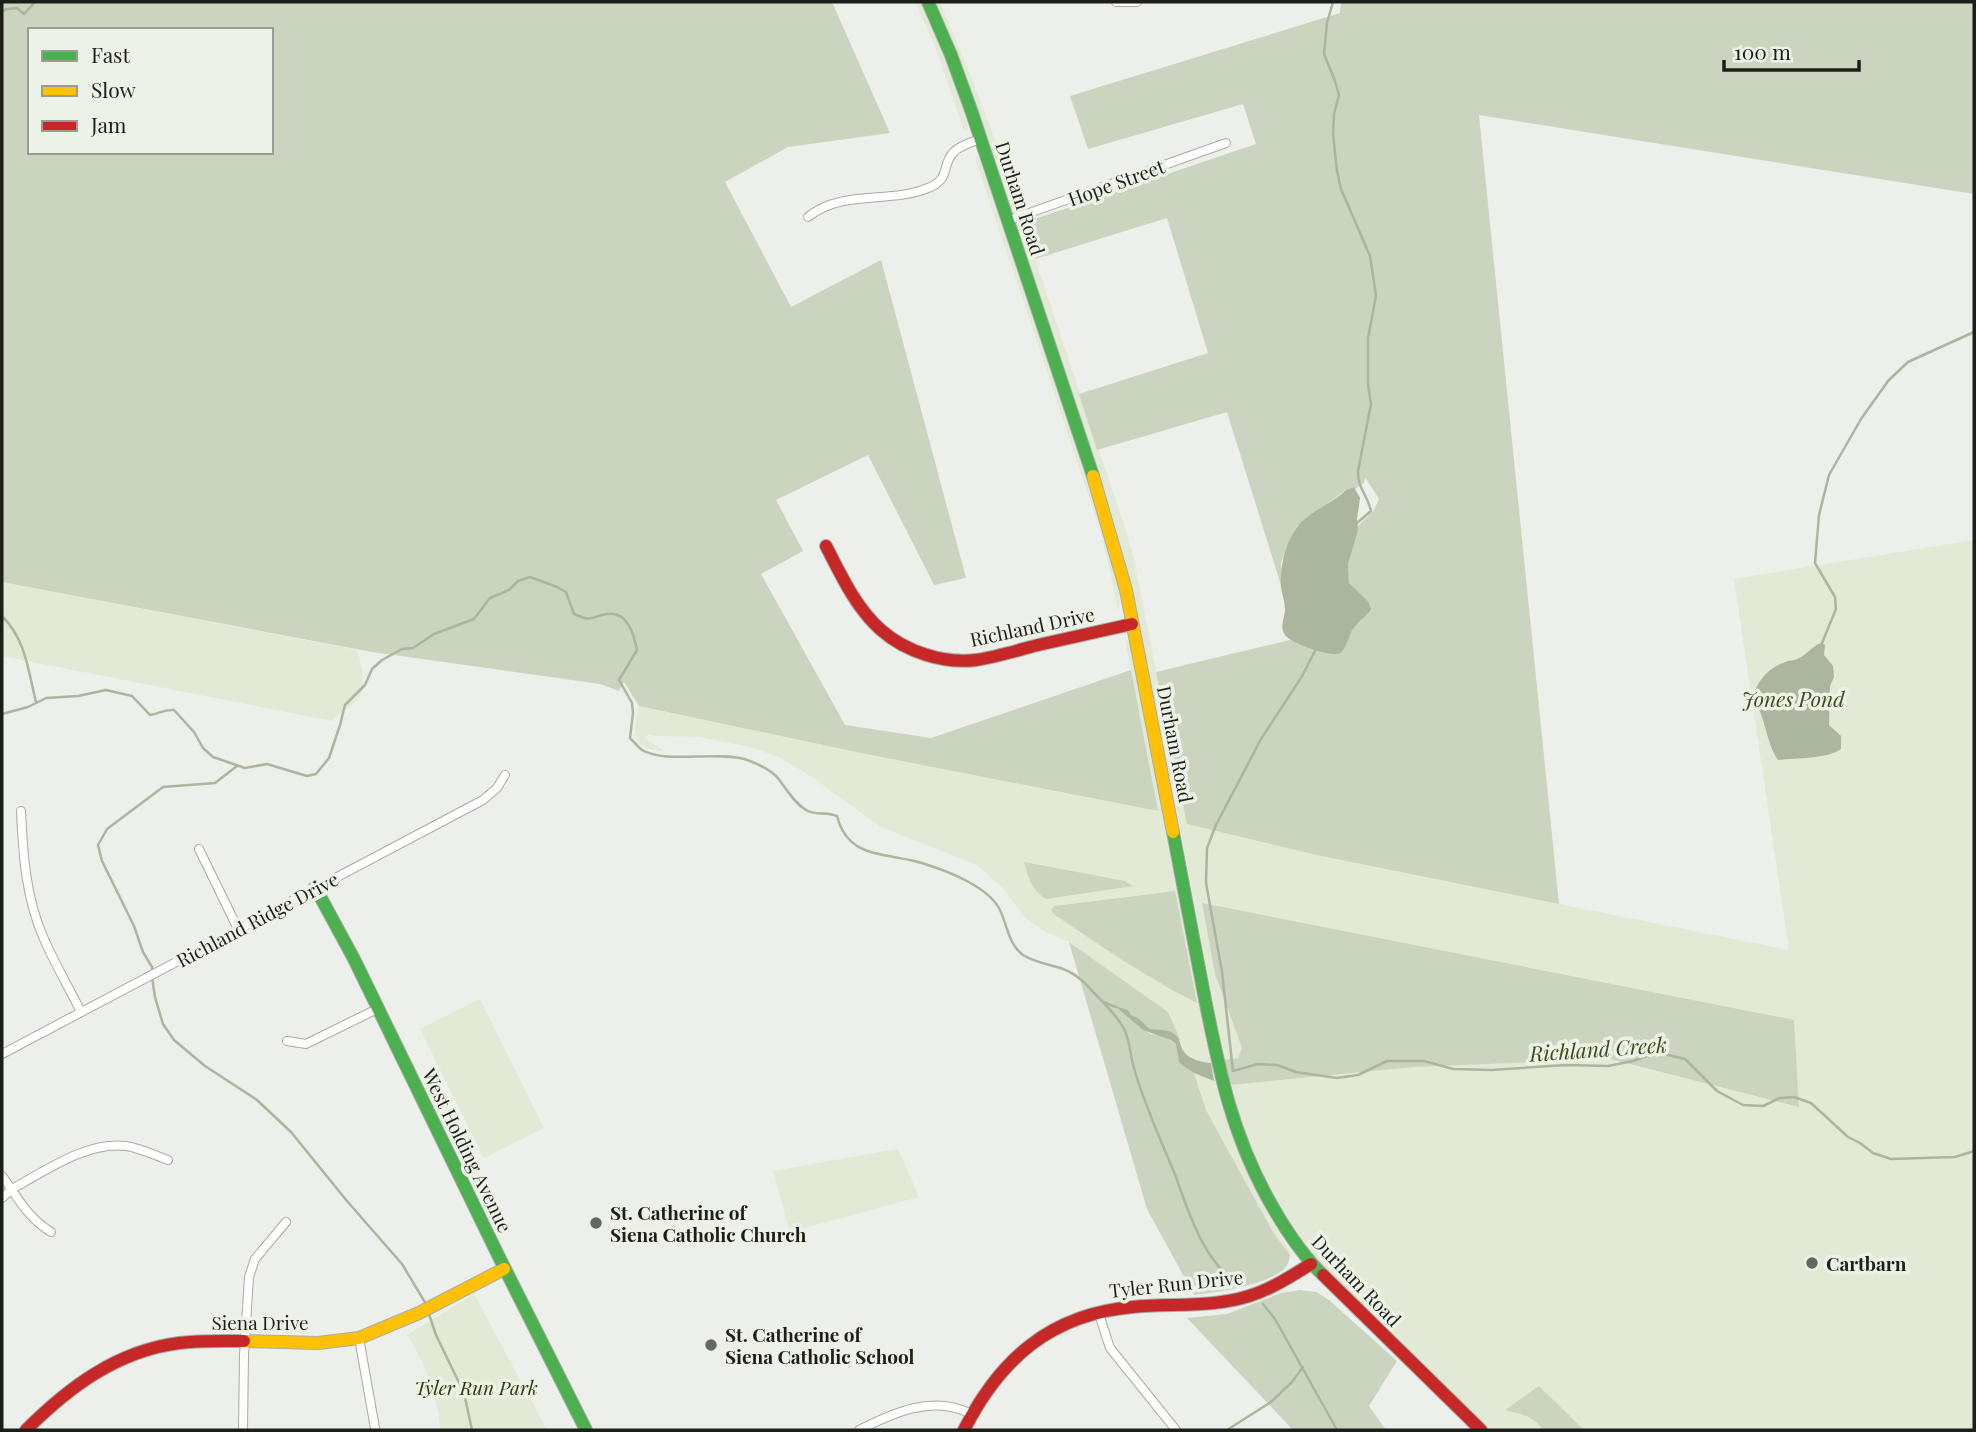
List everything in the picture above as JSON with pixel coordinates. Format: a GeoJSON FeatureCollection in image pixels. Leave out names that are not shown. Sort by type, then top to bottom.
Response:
{"type":"FeatureCollection","features":[{"type":"Feature","properties":{"kind":"street","name":"Durham Road"},"geometry":{"type":"LineString","coordinates":[[928,2],[950,53],[981,139],[1109,524],[1132,624],[1220,1076],[1244,1152],[1277,1217],[1311,1264],[1481,1430]]}},
{"type":"Feature","properties":{"kind":"street"},"geometry":{"type":"LineString","coordinates":[[1116,2],[1137,2]]}},
{"type":"Feature","properties":{"kind":"street"},"geometry":{"type":"LineString","coordinates":[[808,218],[823,207],[838,202],[932,187],[943,176],[952,154],[981,139]]}},
{"type":"Feature","properties":{"kind":"street","name":"Hope Street"},"geometry":{"type":"LineString","coordinates":[[1007,221],[1226,143]]}},
{"type":"Feature","properties":{"kind":"street","name":"Richland Drive"},"geometry":{"type":"LineString","coordinates":[[826,546],[867,616],[884,634],[930,657],[974,660],[1132,624]]}},
{"type":"Feature","properties":{"kind":"street","name":"Richland Ridge Drive"},"geometry":{"type":"LineString","coordinates":[[2,1054],[483,800],[505,775]]}},
{"type":"Feature","properties":{"kind":"street"},"geometry":{"type":"LineString","coordinates":[[21,811],[23,853],[32,904],[43,937],[81,1012]]}},
{"type":"Feature","properties":{"kind":"street"},"geometry":{"type":"LineString","coordinates":[[198,849],[238,929]]}},
{"type":"Feature","properties":{"kind":"street","name":"West Holding Avenue"},"geometry":{"type":"LineString","coordinates":[[316,887],[586,1430]]}},
{"type":"Feature","properties":{"kind":"street"},"geometry":{"type":"LineString","coordinates":[[286,1041],[306,1044],[377,1009]]}},
{"type":"Feature","properties":{"kind":"street"},"geometry":{"type":"LineString","coordinates":[[2,1198],[12,1189],[85,1151],[106,1145],[128,1146],[168,1160]]}},
{"type":"Feature","properties":{"kind":"street"},"geometry":{"type":"LineString","coordinates":[[2,1176],[36,1222],[51,1232]]}},
{"type":"Feature","properties":{"kind":"street"},"geometry":{"type":"LineString","coordinates":[[243,1430],[249,1277],[255,1259],[286,1222]]}},
{"type":"Feature","properties":{"kind":"street","name":"Tyler Run Drive"},"geometry":{"type":"LineString","coordinates":[[964,1430],[971,1414],[1005,1365],[1065,1323],[1098,1311],[1232,1300],[1265,1291],[1311,1264]]}},
{"type":"Feature","properties":{"kind":"street","name":"Siena Drive"},"geometry":{"type":"LineString","coordinates":[[26,1430],[69,1390],[94,1372],[145,1350],[176,1343],[205,1341],[245,1343],[339,1341],[359,1338],[417,1315],[504,1269]]}},
{"type":"Feature","properties":{"kind":"street"},"geometry":{"type":"LineString","coordinates":[[1098,1311],[1110,1348],[1176,1430]]}},
{"type":"Feature","properties":{"kind":"street"},"geometry":{"type":"LineString","coordinates":[[359,1338],[375,1428]]}},
{"type":"Feature","properties":{"kind":"street"},"geometry":{"type":"LineString","coordinates":[[859,1430],[890,1414],[917,1405],[962,1409],[971,1414]]}},
{"type":"Feature","properties":{"kind":"green space"},"geometry":{"type":"Polygon","coordinates":[[[915,2],[923,2],[953,77],[969,130],[964,131],[935,46],[915,2]]]}},
{"type":"Feature","properties":{"kind":"green space"},"geometry":{"type":"Polygon","coordinates":[[[934,2],[940,2],[962,54],[1020,214],[1013,212],[934,2]]]}},
{"type":"Feature","properties":{"kind":"green space"},"geometry":{"type":"Polygon","coordinates":[[[978,156],[1023,280],[1102,521],[1118,577],[1118,612],[1098,524],[975,158],[978,156]]]}},
{"type":"Feature","properties":{"kind":"green space"},"geometry":{"type":"Polygon","coordinates":[[[1023,223],[1127,534],[1187,824],[1789,950],[1734,579],[1974,540],[1974,1430],[1584,1430],[1539,1386],[1506,1410],[1532,1419],[1543,1430],[1489,1430],[1353,1299],[1303,1244],[1275,1203],[1258,1170],[1236,1110],[1230,1085],[1415,1067],[1610,1059],[1798,1107],[1794,1020],[1215,974],[1242,1048],[1238,1058],[1224,1060],[1179,821],[1125,564],[1112,515],[1017,228],[1023,223]]]}},
{"type":"Feature","properties":{"kind":"green space"},"geometry":{"type":"Polygon","coordinates":[[[2,582],[357,650],[362,671],[361,692],[354,703],[332,721],[2,656],[2,582]]]}},
{"type":"Feature","properties":{"kind":"green space"},"geometry":{"type":"Polygon","coordinates":[[[1124,634],[1131,647],[1203,1006],[1253,1184],[1290,1255],[1273,1232],[1206,1110],[1194,1073],[1214,1080],[1207,1064],[1183,1051],[1168,1012],[1069,942],[1044,931],[1023,916],[1003,888],[977,865],[881,827],[812,777],[779,757],[750,747],[700,737],[648,734],[645,738],[664,751],[653,750],[640,743],[635,724],[639,706],[1157,811],[1124,634]],[[1175,891],[1054,906],[1051,911],[1055,915],[1106,949],[1175,891]]]}},
{"type":"Feature","properties":{"kind":"green space"},"geometry":{"type":"Polygon","coordinates":[[[480,999],[544,1128],[484,1158],[420,1029],[480,999]]]}},
{"type":"Feature","properties":{"kind":"green space"},"geometry":{"type":"Polygon","coordinates":[[[898,1149],[919,1197],[790,1232],[773,1171],[898,1149]]]}},
{"type":"Feature","properties":{"kind":"green space","name":"Tyler Run Park"},"geometry":{"type":"Polygon","coordinates":[[[474,1294],[547,1430],[440,1430],[430,1381],[407,1335],[474,1294]]]}},
{"type":"Feature","properties":{"kind":"shaded area"},"geometry":{"type":"Polygon","coordinates":[[[2,2],[832,2],[890,133],[788,147],[725,182],[791,307],[881,260],[966,578],[934,585],[868,455],[776,500],[803,551],[761,574],[845,725],[931,738],[1131,670],[1158,811],[639,706],[624,682],[619,691],[600,684],[372,652],[2,582],[2,2]]]}},
{"type":"Feature","properties":{"kind":"shaded area"},"geometry":{"type":"Polygon","coordinates":[[[1341,2],[1974,2],[1974,194],[1479,115],[1559,904],[1317,855],[1187,824],[1156,672],[1290,640],[1316,650],[1344,649],[1353,628],[1368,614],[1368,601],[1349,583],[1348,564],[1358,526],[1374,510],[1379,499],[1365,477],[1364,483],[1355,489],[1353,487],[1346,490],[1297,526],[1281,562],[1281,585],[1227,412],[1097,450],[1079,394],[1208,353],[1167,218],[1035,259],[1023,223],[1256,144],[1243,104],[1088,149],[1070,96],[1340,13],[1341,2]]]}},
{"type":"Feature","properties":{"kind":"shaded area"},"geometry":{"type":"Polygon","coordinates":[[[1024,862],[1125,881],[1133,886],[1046,899],[1034,888],[1024,862]]]}},
{"type":"Feature","properties":{"kind":"shaded area"},"geometry":{"type":"Polygon","coordinates":[[[1175,891],[1197,1003],[1124,961],[1051,911],[1054,906],[1175,891]]]}},
{"type":"Feature","properties":{"kind":"shaded area"},"geometry":{"type":"Polygon","coordinates":[[[1202,903],[1794,1020],[1799,1107],[1610,1059],[1415,1067],[1230,1085],[1224,1060],[1238,1058],[1242,1048],[1215,974],[1202,903]]]}},
{"type":"Feature","properties":{"kind":"shaded area"},"geometry":{"type":"Polygon","coordinates":[[[1069,942],[1168,1012],[1181,1041],[1170,1032],[1150,1029],[1131,1015],[1138,1026],[1176,1044],[1183,1066],[1194,1073],[1206,1110],[1273,1232],[1290,1255],[1288,1264],[1281,1272],[1244,1286],[1194,1295],[1147,1209],[1069,942]]]}},
{"type":"Feature","properties":{"kind":"shaded area"},"geometry":{"type":"Polygon","coordinates":[[[1300,1290],[1316,1292],[1329,1300],[1397,1361],[1369,1406],[1386,1430],[1293,1430],[1187,1318],[1227,1314],[1281,1293],[1300,1290]]]}},
{"type":"Feature","properties":{"kind":"shaded area"},"geometry":{"type":"Polygon","coordinates":[[[1539,1386],[1584,1430],[1543,1430],[1531,1419],[1505,1410],[1539,1386]]]}},
{"type":"Feature","properties":{"kind":"water"},"geometry":{"type":"Polygon","coordinates":[[[1354,487],[1360,498],[1358,530],[1348,564],[1349,583],[1368,601],[1371,609],[1353,629],[1342,651],[1336,654],[1311,649],[1288,638],[1283,632],[1285,609],[1281,587],[1282,563],[1290,539],[1298,526],[1346,490],[1354,487]]]}},
{"type":"Feature","properties":{"kind":"water","name":"Jones Pond"},"geometry":{"type":"Polygon","coordinates":[[[1818,644],[1825,645],[1824,655],[1833,666],[1829,725],[1841,736],[1841,749],[1820,756],[1778,760],[1752,697],[1761,679],[1770,670],[1802,657],[1818,644]]]}},
{"type":"Feature","properties":{"kind":"water"},"geometry":{"type":"Polygon","coordinates":[[[1115,1006],[1128,1010],[1150,1029],[1173,1033],[1186,1054],[1211,1063],[1214,1081],[1183,1066],[1179,1062],[1176,1044],[1143,1030],[1115,1006]]]}},
{"type":"Feature","properties":{"kind":"waterway"},"geometry":{"type":"LineString","coordinates":[[2,12],[17,8],[24,14],[35,2]]}},
{"type":"Feature","properties":{"kind":"waterway"},"geometry":{"type":"LineString","coordinates":[[1333,2],[1327,23],[1324,54],[1339,95],[1333,134],[1337,171],[1341,189],[1370,256],[1376,296],[1368,338],[1371,404],[1358,471],[1359,482],[1371,511],[1357,523]]}},
{"type":"Feature","properties":{"kind":"waterway"},"geometry":{"type":"LineString","coordinates":[[1822,643],[1836,609],[1835,597],[1815,563],[1819,515],[1829,475],[1861,419],[1888,381],[1908,362],[1974,332]]}},
{"type":"Feature","properties":{"kind":"waterway","name":"Richland Creek"},"geometry":{"type":"LineString","coordinates":[[2,714],[28,707],[46,698],[78,696],[106,690],[132,696],[150,715],[174,710],[213,757],[245,768],[267,764],[307,776],[316,774],[329,758],[345,705],[365,685],[372,669],[402,649],[413,648],[434,634],[474,619],[490,598],[509,590],[518,581],[530,577],[566,592],[574,614],[580,617],[607,614],[620,616],[629,625],[637,650],[619,680],[632,703],[630,738],[642,750],[664,756],[733,757],[762,766],[777,777],[801,807],[813,813],[837,816],[851,842],[874,853],[928,865],[957,876],[986,893],[999,908],[1011,939],[1023,955],[1068,971],[1089,987],[1114,1014],[1129,1042],[1142,1095],[1191,1219],[1215,1262],[1239,1285]]}},
{"type":"Feature","properties":{"kind":"waterway"},"geometry":{"type":"LineString","coordinates":[[2,616],[21,645],[36,702]]}},
{"type":"Feature","properties":{"kind":"waterway","name":"Richland Creek"},"geometry":{"type":"LineString","coordinates":[[1316,649],[1301,678],[1261,739],[1216,825],[1207,848],[1206,883],[1222,972],[1233,1071],[1258,1064],[1277,1065],[1296,1072],[1337,1078],[1358,1075],[1387,1061],[1424,1061],[1453,1069],[1492,1070],[1566,1065],[1608,1066],[1664,1054],[1685,1059],[1717,1091],[1743,1105],[1763,1106],[1780,1098],[1794,1097],[1811,1103],[1848,1137],[1873,1153],[1891,1159],[1955,1157],[1974,1151]]}},
{"type":"Feature","properties":{"kind":"waterway"},"geometry":{"type":"LineString","coordinates":[[237,766],[215,783],[163,787],[107,829],[98,845],[102,861],[152,967],[155,997],[163,1024],[174,1040],[205,1066],[257,1100],[291,1132],[402,1264],[426,1304]]}},
{"type":"Feature","properties":{"kind":"waterway","name":"Richland Creek"},"geometry":{"type":"LineString","coordinates":[[1103,1002],[1116,1007]]}},
{"type":"Feature","properties":{"kind":"waterway"},"geometry":{"type":"LineString","coordinates":[[1263,1304],[1275,1319],[1337,1430]]}},
{"type":"Feature","properties":{"kind":"waterway"},"geometry":{"type":"LineString","coordinates":[[429,1314],[436,1335],[464,1393],[472,1430]]}},
{"type":"Feature","properties":{"kind":"waterway"},"geometry":{"type":"LineString","coordinates":[[1227,1430],[1271,1402],[1303,1367]]}},
{"type":"Feature","properties":{"kind":"traffic: fast"},"geometry":{"type":"LineString","coordinates":[[928,2],[971,110],[1093,476]]}},
{"type":"Feature","properties":{"kind":"traffic: fast"},"geometry":{"type":"LineString","coordinates":[[1173,832],[1215,1048],[1238,1130],[1260,1184],[1275,1211],[1297,1245],[1323,1275]]}},
{"type":"Feature","properties":{"kind":"traffic: fast"},"geometry":{"type":"LineString","coordinates":[[315,887],[354,959],[586,1430]]}},
{"type":"Feature","properties":{"kind":"traffic: slow"},"geometry":{"type":"LineString","coordinates":[[1093,476],[1126,590],[1173,832]]}},
{"type":"Feature","properties":{"kind":"traffic: slow"},"geometry":{"type":"LineString","coordinates":[[244,1341],[318,1343],[359,1338],[419,1313],[504,1269]]}},
{"type":"Feature","properties":{"kind":"traffic: jam"},"geometry":{"type":"LineString","coordinates":[[826,546],[850,591],[872,621],[902,645],[926,655],[964,661],[984,659],[1132,624]]}},
{"type":"Feature","properties":{"kind":"traffic: jam"},"geometry":{"type":"LineString","coordinates":[[964,1430],[994,1382],[1031,1344],[1053,1330],[1104,1311],[1235,1300],[1266,1290],[1311,1264]]}},
{"type":"Feature","properties":{"kind":"traffic: jam"},"geometry":{"type":"LineString","coordinates":[[1323,1275],[1481,1430]]}},
{"type":"Feature","properties":{"kind":"traffic: jam"},"geometry":{"type":"LineString","coordinates":[[26,1430],[59,1399],[95,1373],[135,1354],[187,1342],[244,1341]]}},
{"type":"Feature","properties":{"kind":"place","name":"St. Catherine of Siena Catholic Church"},"geometry":{"type":"Point","coordinates":[596,1223]}},
{"type":"Feature","properties":{"kind":"place","name":"Cartbarn"},"geometry":{"type":"Point","coordinates":[1812,1263]}},
{"type":"Feature","properties":{"kind":"place","name":"St. Catherine of Siena Catholic School"},"geometry":{"type":"Point","coordinates":[711,1345]}}]}
